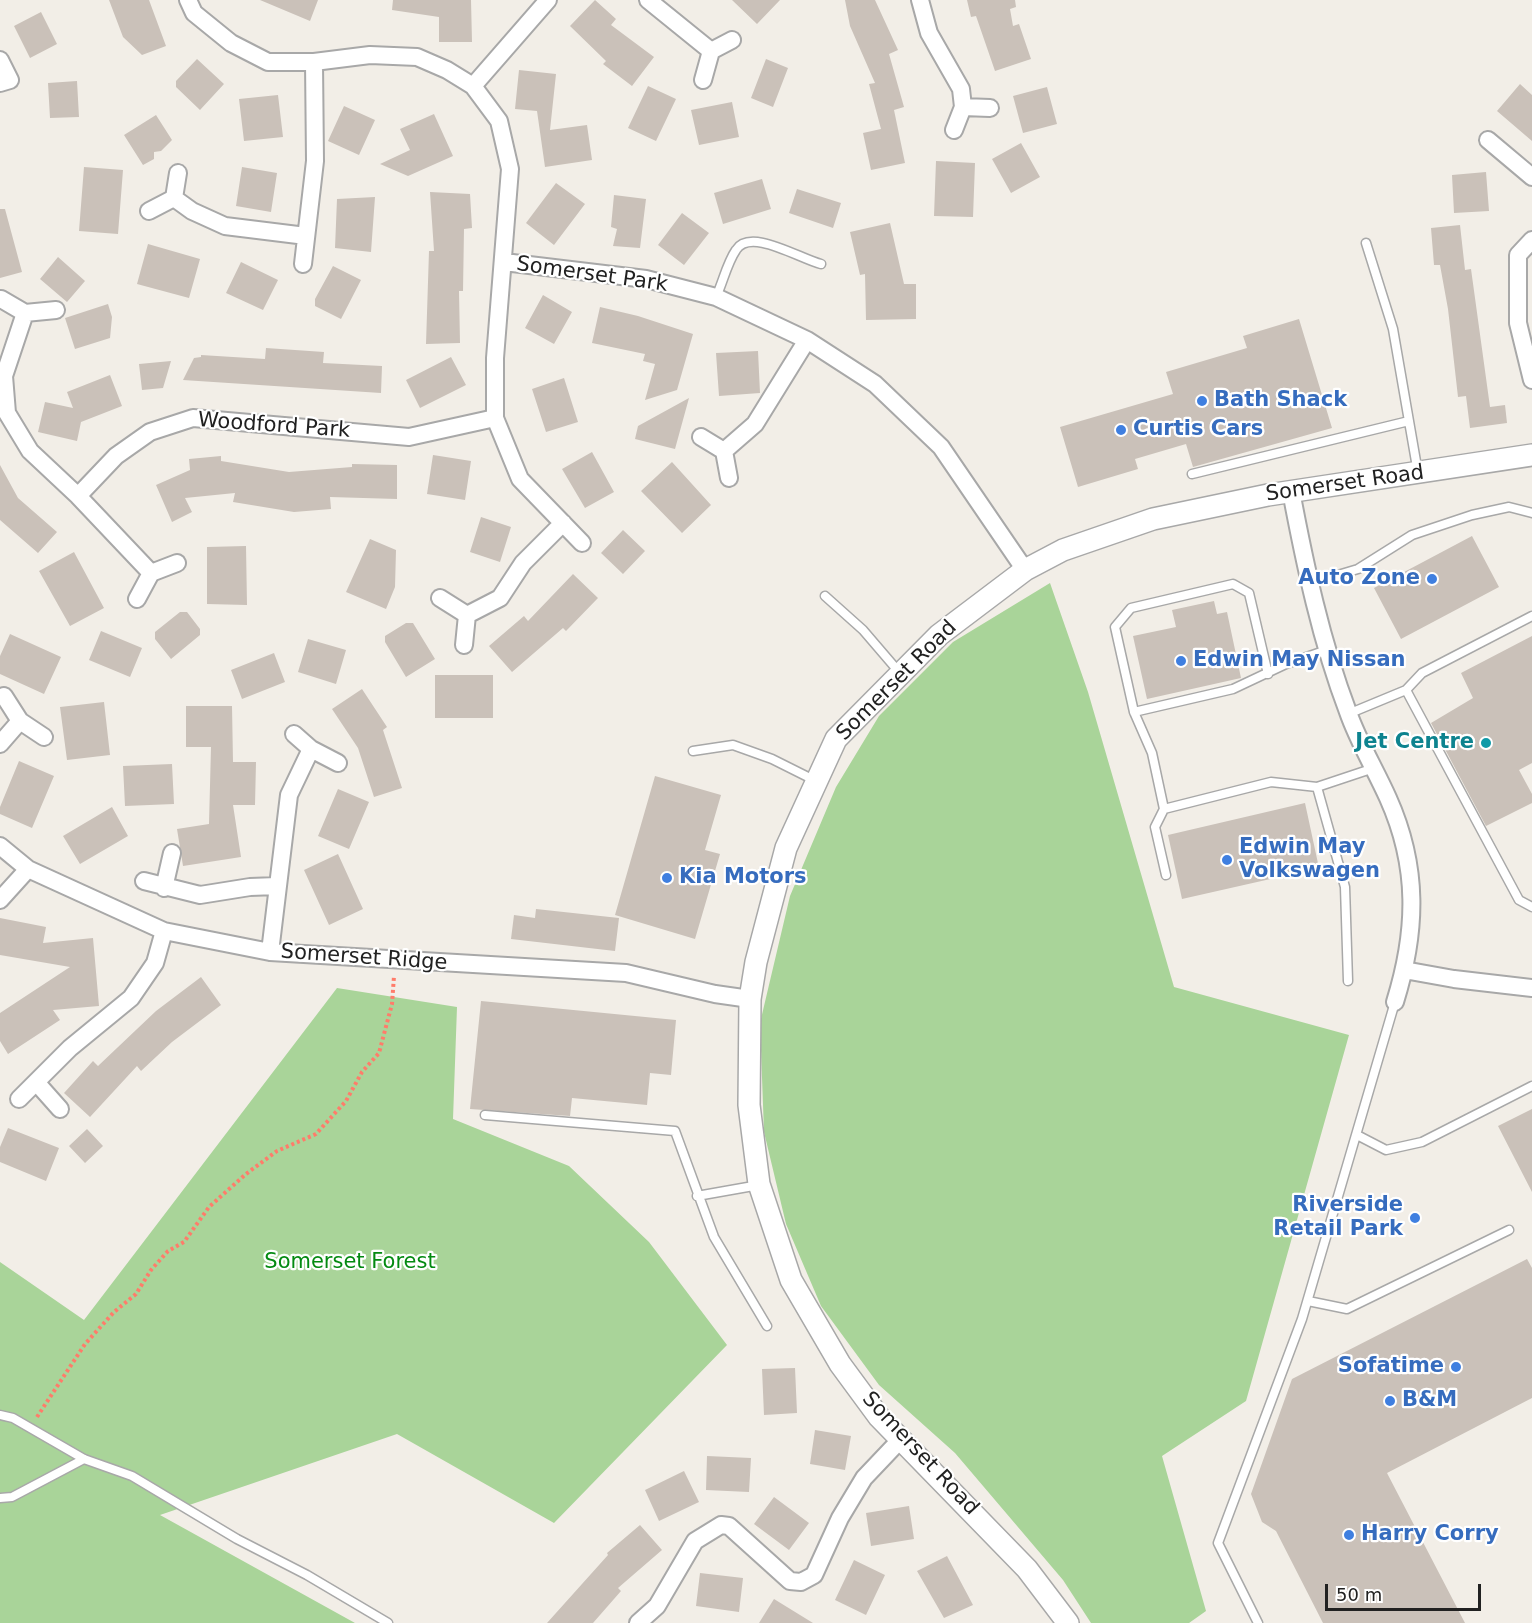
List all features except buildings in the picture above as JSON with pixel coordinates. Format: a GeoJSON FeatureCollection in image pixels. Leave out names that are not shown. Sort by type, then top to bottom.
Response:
{"type":"FeatureCollection","features":[{"type":"Feature","properties":{"kind":"street","name":"Somerset Park"},"geometry":{"type":"LineString","coordinates":[[188,0],[194,13],[231,43],[268,62],[314,62],[370,55],[417,57],[447,70],[473,86],[499,121],[510,169],[504,262],[646,279],[716,297],[807,340],[875,384],[941,447],[1025,570]]}},
{"type":"Feature","properties":{"kind":"street"},"geometry":{"type":"LineString","coordinates":[[473,86],[548,0]]}},
{"type":"Feature","properties":{"kind":"street"},"geometry":{"type":"LineString","coordinates":[[648,0],[711,51]]}},
{"type":"Feature","properties":{"kind":"street"},"geometry":{"type":"LineString","coordinates":[[920,0],[929,33],[961,89],[963,107],[954,130]]}},
{"type":"Feature","properties":{"kind":"street"},"geometry":{"type":"LineString","coordinates":[[703,80],[711,51],[732,40]]}},
{"type":"Feature","properties":{"kind":"street"},"geometry":{"type":"LineString","coordinates":[[0,60],[10,80],[0,83]]}},
{"type":"Feature","properties":{"kind":"street"},"geometry":{"type":"LineString","coordinates":[[303,264],[315,161],[314,62]]}},
{"type":"Feature","properties":{"kind":"street"},"geometry":{"type":"LineString","coordinates":[[963,107],[990,108]]}},
{"type":"Feature","properties":{"kind":"street"},"geometry":{"type":"LineString","coordinates":[[1488,140],[1532,177]]}},
{"type":"Feature","properties":{"kind":"street"},"geometry":{"type":"LineString","coordinates":[[174,198],[178,173]]}},
{"type":"Feature","properties":{"kind":"street"},"geometry":{"type":"LineString","coordinates":[[174,198],[192,211],[225,226],[306,236]]}},
{"type":"Feature","properties":{"kind":"street"},"geometry":{"type":"LineString","coordinates":[[149,211],[174,198]]}},
{"type":"Feature","properties":{"kind":"street"},"geometry":{"type":"LineString","coordinates":[[1532,240],[1518,255],[1518,323],[1532,380]]}},
{"type":"Feature","properties":{"kind":"street"},"geometry":{"type":"LineString","coordinates":[[504,262],[495,358],[495,418],[520,479],[582,543]]}},
{"type":"Feature","properties":{"kind":"street"},"geometry":{"type":"LineString","coordinates":[[1,299],[25,313],[56,310]]}},
{"type":"Feature","properties":{"kind":"street"},"geometry":{"type":"LineString","coordinates":[[25,313],[4,376],[7,413],[30,451],[78,496],[151,573]]}},
{"type":"Feature","properties":{"kind":"street"},"geometry":{"type":"LineString","coordinates":[[724,452],[755,424],[807,340]]}},
{"type":"Feature","properties":{"kind":"street","name":"Woodford Park"},"geometry":{"type":"LineString","coordinates":[[78,496],[116,456],[150,432],[193,418],[409,437],[495,418]]}},
{"type":"Feature","properties":{"kind":"street"},"geometry":{"type":"LineString","coordinates":[[701,437],[724,452],[729,478]]}},
{"type":"Feature","properties":{"kind":"street","name":"Somerset Road"},"geometry":{"type":"LineString","coordinates":[[1068,1623],[1027,1569],[879,1417],[840,1364],[791,1280],[759,1184],[749,1105],[750,999],[756,962],[786,848],[836,739],[899,672],[939,635],[1025,570],[1063,550],[1153,519],[1291,491],[1532,455]]}},
{"type":"Feature","properties":{"kind":"street"},"geometry":{"type":"LineString","coordinates":[[1291,491],[1327,650],[1348,714],[1389,801],[1409,857],[1412,892],[1404,969],[1395,1002]]}},
{"type":"Feature","properties":{"kind":"street"},"geometry":{"type":"LineString","coordinates":[[467,615],[500,598],[524,563],[563,523]]}},
{"type":"Feature","properties":{"kind":"street"},"geometry":{"type":"LineString","coordinates":[[137,599],[151,573],[177,563]]}},
{"type":"Feature","properties":{"kind":"street"},"geometry":{"type":"LineString","coordinates":[[440,598],[467,615]]}},
{"type":"Feature","properties":{"kind":"street"},"geometry":{"type":"LineString","coordinates":[[464,645],[467,615]]}},
{"type":"Feature","properties":{"kind":"street"},"geometry":{"type":"LineString","coordinates":[[4,696],[20,721],[44,737]]}},
{"type":"Feature","properties":{"kind":"street"},"geometry":{"type":"LineString","coordinates":[[0,744],[20,721]]}},
{"type":"Feature","properties":{"kind":"street"},"geometry":{"type":"LineString","coordinates":[[294,734],[311,749],[338,763]]}},
{"type":"Feature","properties":{"kind":"street"},"geometry":{"type":"LineString","coordinates":[[270,952],[289,795],[311,749]]}},
{"type":"Feature","properties":{"kind":"street","name":"Somerset Ridge"},"geometry":{"type":"LineString","coordinates":[[0,846],[28,869],[164,931],[270,952],[626,973],[716,994],[750,999]]}},
{"type":"Feature","properties":{"kind":"street"},"geometry":{"type":"LineString","coordinates":[[164,888],[172,852]]}},
{"type":"Feature","properties":{"kind":"street"},"geometry":{"type":"LineString","coordinates":[[0,900],[28,869]]}},
{"type":"Feature","properties":{"kind":"street"},"geometry":{"type":"LineString","coordinates":[[144,881],[164,888],[200,894],[277,886]]}},
{"type":"Feature","properties":{"kind":"street"},"geometry":{"type":"LineString","coordinates":[[19,1099],[70,1048],[131,998],[155,963],[164,931]]}},
{"type":"Feature","properties":{"kind":"street"},"geometry":{"type":"LineString","coordinates":[[1404,969],[1454,980],[1532,988]]}},
{"type":"Feature","properties":{"kind":"street"},"geometry":{"type":"LineString","coordinates":[[36,1082],[60,1109]]}},
{"type":"Feature","properties":{"kind":"street"},"geometry":{"type":"LineString","coordinates":[[638,1623],[657,1606],[695,1541],[721,1525],[729,1526],[790,1581],[801,1582],[814,1575],[840,1518],[864,1478],[901,1439]]}},
{"type":"Feature","properties":{"kind":"lane"},"geometry":{"type":"LineString","coordinates":[[716,297],[737,248],[748,241],[760,240],[803,260],[821,264]]}},
{"type":"Feature","properties":{"kind":"lane"},"geometry":{"type":"LineString","coordinates":[[1366,243],[1393,329],[1418,473]]}},
{"type":"Feature","properties":{"kind":"lane"},"geometry":{"type":"LineString","coordinates":[[1192,474],[1409,421]]}},
{"type":"Feature","properties":{"kind":"lane"},"geometry":{"type":"LineString","coordinates":[[1311,583],[1358,569],[1412,535],[1472,515],[1509,507],[1532,513]]}},
{"type":"Feature","properties":{"kind":"lane"},"geometry":{"type":"LineString","coordinates":[[1166,875],[1155,827],[1164,809],[1152,753],[1134,712],[1115,627],[1131,608],[1233,584],[1249,593],[1268,674]]}},
{"type":"Feature","properties":{"kind":"lane"},"geometry":{"type":"LineString","coordinates":[[825,596],[863,630],[899,672]]}},
{"type":"Feature","properties":{"kind":"lane"},"geometry":{"type":"LineString","coordinates":[[1348,714],[1406,690],[1422,673],[1532,616]]}},
{"type":"Feature","properties":{"kind":"lane"},"geometry":{"type":"LineString","coordinates":[[1134,712],[1233,689],[1327,650]]}},
{"type":"Feature","properties":{"kind":"lane"},"geometry":{"type":"LineString","coordinates":[[1406,690],[1519,900],[1532,907]]}},
{"type":"Feature","properties":{"kind":"lane"},"geometry":{"type":"LineString","coordinates":[[693,751],[733,746],[772,759],[816,781]]}},
{"type":"Feature","properties":{"kind":"lane"},"geometry":{"type":"LineString","coordinates":[[1164,809],[1271,782],[1317,787],[1374,768]]}},
{"type":"Feature","properties":{"kind":"lane"},"geometry":{"type":"LineString","coordinates":[[1317,787],[1345,887],[1348,981]]}},
{"type":"Feature","properties":{"kind":"lane"},"geometry":{"type":"LineString","coordinates":[[1258,1623],[1218,1542],[1308,1301],[1395,1002]]}},
{"type":"Feature","properties":{"kind":"lane"},"geometry":{"type":"LineString","coordinates":[[1357,1135],[1386,1150],[1422,1142],[1532,1086]]}},
{"type":"Feature","properties":{"kind":"lane"},"geometry":{"type":"LineString","coordinates":[[485,1115],[675,1131],[714,1237],[767,1326]]}},
{"type":"Feature","properties":{"kind":"lane"},"geometry":{"type":"LineString","coordinates":[[697,1196],[759,1184]]}},
{"type":"Feature","properties":{"kind":"lane"},"geometry":{"type":"LineString","coordinates":[[1308,1301],[1347,1309],[1509,1230]]}},
{"type":"Feature","properties":{"kind":"lane"},"geometry":{"type":"LineString","coordinates":[[0,1415],[13,1418],[84,1459],[132,1476],[182,1508],[306,1575],[388,1623]]}},
{"type":"Feature","properties":{"kind":"lane"},"geometry":{"type":"LineString","coordinates":[[0,1498],[12,1497],[84,1459]]}},
{"type":"Feature","properties":{"kind":"path"},"geometry":{"type":"LineString","coordinates":[[30,1427],[85,1344],[114,1312],[136,1294],[151,1270],[168,1251],[184,1242],[209,1207],[246,1174],[277,1151],[316,1134],[346,1101],[362,1072],[379,1053],[392,1004],[395,961]]}},
{"type":"Feature","properties":{"kind":"green space"},"geometry":{"type":"Polygon","coordinates":[[[1050,583],[1088,692],[1174,987],[1349,1035],[1246,1401],[1162,1456],[1206,1611],[1189,1623],[1091,1623],[1063,1580],[955,1453],[879,1385],[821,1306],[786,1224],[764,1132],[760,1023],[790,896],[836,787],[879,716],[953,642],[1050,583]]]}},
{"type":"Feature","properties":{"kind":"green space","name":"Somerset Forest"},"geometry":{"type":"Polygon","coordinates":[[[337,988],[457,1007],[453,1119],[569,1166],[649,1242],[727,1345],[554,1523],[397,1434],[160,1515],[355,1623],[0,1623],[0,1262],[84,1320],[337,988]]]}},
{"type":"Feature","properties":{"kind":"place","name":"Bath Shack"},"geometry":{"type":"Point","coordinates":[1202,401]}},
{"type":"Feature","properties":{"kind":"place","name":"Curtis Cars"},"geometry":{"type":"Point","coordinates":[1121,430]}},
{"type":"Feature","properties":{"kind":"place","name":"Auto Zone"},"geometry":{"type":"Point","coordinates":[1432,579]}},
{"type":"Feature","properties":{"kind":"place","name":"Edwin May Nissan"},"geometry":{"type":"Point","coordinates":[1181,661]}},
{"type":"Feature","properties":{"kind":"place","name":"Jet Centre"},"geometry":{"type":"Point","coordinates":[1486,743]}},
{"type":"Feature","properties":{"kind":"place","name":"Edwin May Volkswagen"},"geometry":{"type":"Point","coordinates":[1227,860]}},
{"type":"Feature","properties":{"kind":"place","name":"Kia Motors"},"geometry":{"type":"Point","coordinates":[667,878]}},
{"type":"Feature","properties":{"kind":"place","name":"Riverside Retail Park"},"geometry":{"type":"Point","coordinates":[1415,1218]}},
{"type":"Feature","properties":{"kind":"place","name":"Sofatime"},"geometry":{"type":"Point","coordinates":[1456,1367]}},
{"type":"Feature","properties":{"kind":"place","name":"B&M"},"geometry":{"type":"Point","coordinates":[1390,1401]}},
{"type":"Feature","properties":{"kind":"place","name":"Harry Corry"},"geometry":{"type":"Point","coordinates":[1349,1535]}}]}
